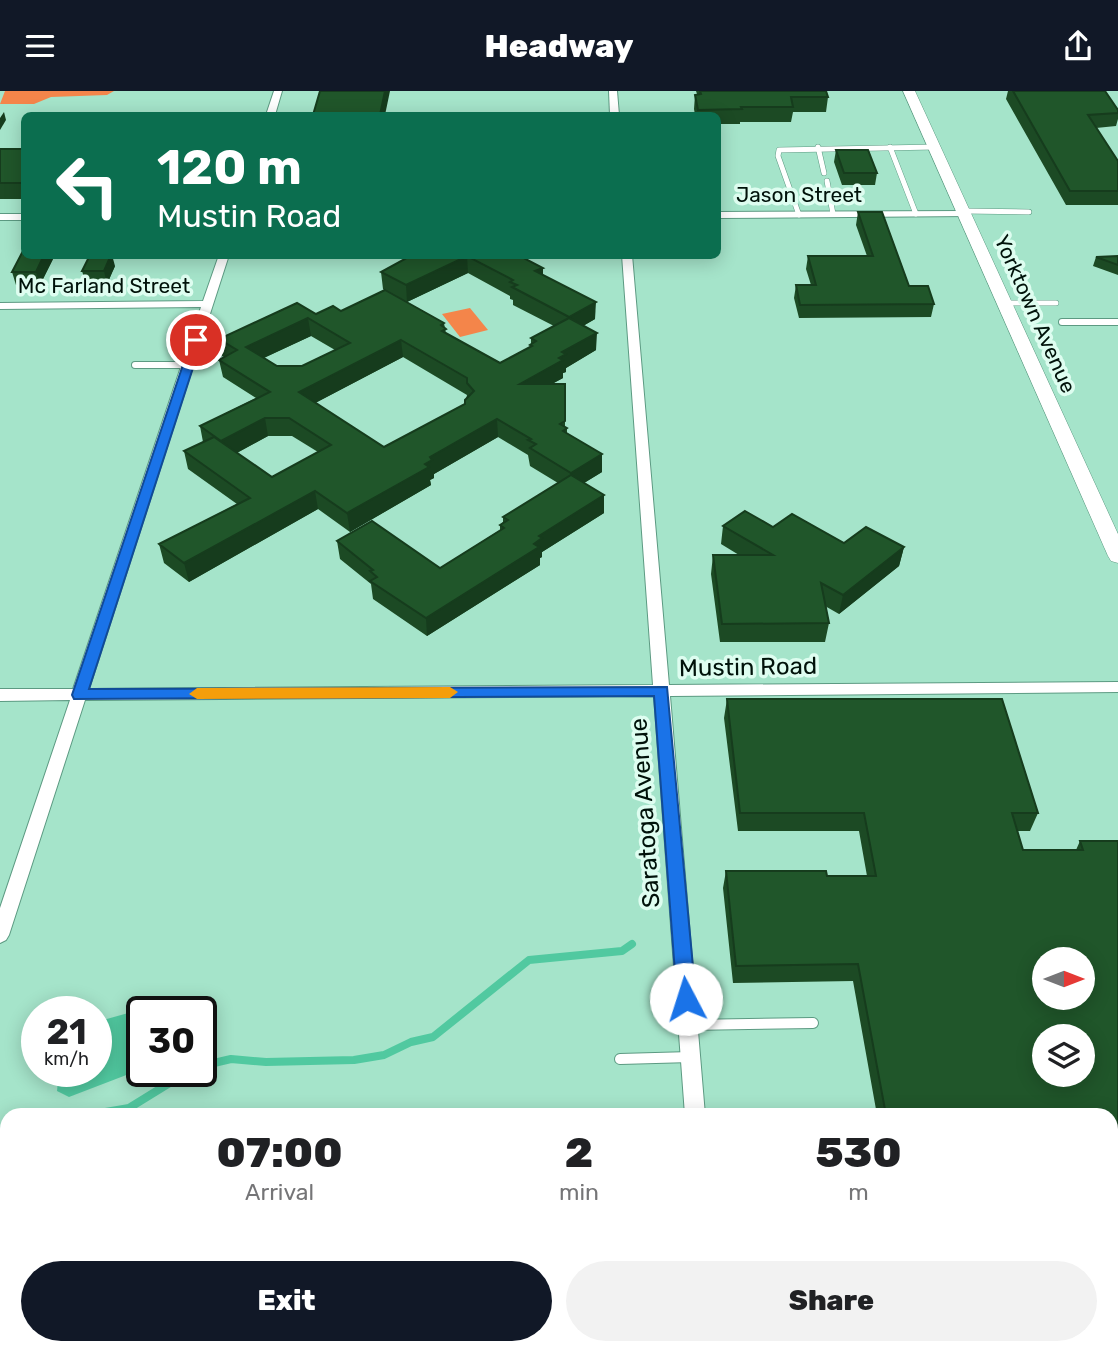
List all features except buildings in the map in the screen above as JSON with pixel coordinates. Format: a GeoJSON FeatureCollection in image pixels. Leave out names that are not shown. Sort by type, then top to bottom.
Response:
{"type":"FeatureCollection","features":[{"type":"Feature","properties":{"kind":"main road","name":"Yorktown Avenue"},"geometry":{"type":"LineString","coordinates":[[909,91],[1118,556]]}},
{"type":"Feature","properties":{"kind":"street"},"geometry":{"type":"LineString","coordinates":[[271,112],[278,91]]}},
{"type":"Feature","properties":{"kind":"street"},"geometry":{"type":"LineString","coordinates":[[613,91],[615,112]]}},
{"type":"Feature","properties":{"kind":"street","name":"Jason Street"},"geometry":{"type":"LineString","coordinates":[[721,215],[964,212]]}},
{"type":"Feature","properties":{"kind":"street"},"geometry":{"type":"LineString","coordinates":[[0,217],[21,217]]}},
{"type":"Feature","properties":{"kind":"street"},"geometry":{"type":"LineString","coordinates":[[0,935],[223,259]]}},
{"type":"Feature","properties":{"kind":"street","name":"Saratoga Avenue"},"geometry":{"type":"LineString","coordinates":[[626,259],[695,1108]]}},
{"type":"Feature","properties":{"kind":"street","name":"Mc Farland Street"},"geometry":{"type":"LineString","coordinates":[[0,306],[208,305]]}},
{"type":"Feature","properties":{"kind":"street","name":"Mustin Road"},"geometry":{"type":"LineString","coordinates":[[0,695],[1118,687]]}},
{"type":"Feature","properties":{"kind":"lane"},"geometry":{"type":"LineString","coordinates":[[799,215],[778,156],[779,150],[818,147],[934,147]]}},
{"type":"Feature","properties":{"kind":"lane"},"geometry":{"type":"LineString","coordinates":[[818,147],[824,173]]}},
{"type":"Feature","properties":{"kind":"lane"},"geometry":{"type":"LineString","coordinates":[[890,147],[916,214]]}},
{"type":"Feature","properties":{"kind":"lane"},"geometry":{"type":"LineString","coordinates":[[827,181],[833,214]]}},
{"type":"Feature","properties":{"kind":"lane"},"geometry":{"type":"LineString","coordinates":[[964,212],[1029,212]]}},
{"type":"Feature","properties":{"kind":"lane"},"geometry":{"type":"LineString","coordinates":[[1005,303],[1056,303]]}},
{"type":"Feature","properties":{"kind":"lane"},"geometry":{"type":"LineString","coordinates":[[1062,322],[1118,322]]}},
{"type":"Feature","properties":{"kind":"lane"},"geometry":{"type":"LineString","coordinates":[[135,365],[188,365]]}},
{"type":"Feature","properties":{"kind":"lane"},"geometry":{"type":"LineString","coordinates":[[688,1025],[813,1023]]}},
{"type":"Feature","properties":{"kind":"lane"},"geometry":{"type":"LineString","coordinates":[[621,1059],[691,1057]]}},
{"type":"Feature","properties":{"kind":"shaded area"},"geometry":{"type":"Polygon","coordinates":[[[5,91],[114,91],[107,95],[51,97],[34,104],[0,104],[5,91]]]}},
{"type":"Feature","properties":{"kind":"shaded area"},"geometry":{"type":"Polygon","coordinates":[[[470,308],[488,330],[460,337],[442,314],[470,308]]]}},
{"type":"Feature","properties":{"kind":"shaded area"},"geometry":{"type":"Polygon","coordinates":[[[126,1014],[126,1075],[112,1081],[112,1018],[126,1014]]]}},
{"type":"Feature","properties":{"kind":"shaded area"},"geometry":{"type":"Polygon","coordinates":[[[57,1087],[95,1087],[69,1097],[57,1091],[57,1087]]]}},
{"type":"Feature","properties":{"kind":"waterway"},"geometry":{"type":"LineString","coordinates":[[217,1062],[231,1059],[266,1062],[354,1060],[384,1055],[411,1042],[433,1037],[529,960],[622,951],[632,944]]}},
{"type":"Feature","properties":{"kind":"waterway"},"geometry":{"type":"LineString","coordinates":[[129,1108],[163,1087]]}},
{"type":"Feature","properties":{"kind":"slow traffic"},"geometry":{"type":"LineString","coordinates":[[197,694],[450,692]]}},
{"type":"Feature","properties":{"kind":"route"},"geometry":{"type":"LineString","coordinates":[[196,340],[79,695],[662,691],[686,999]]}}]}
